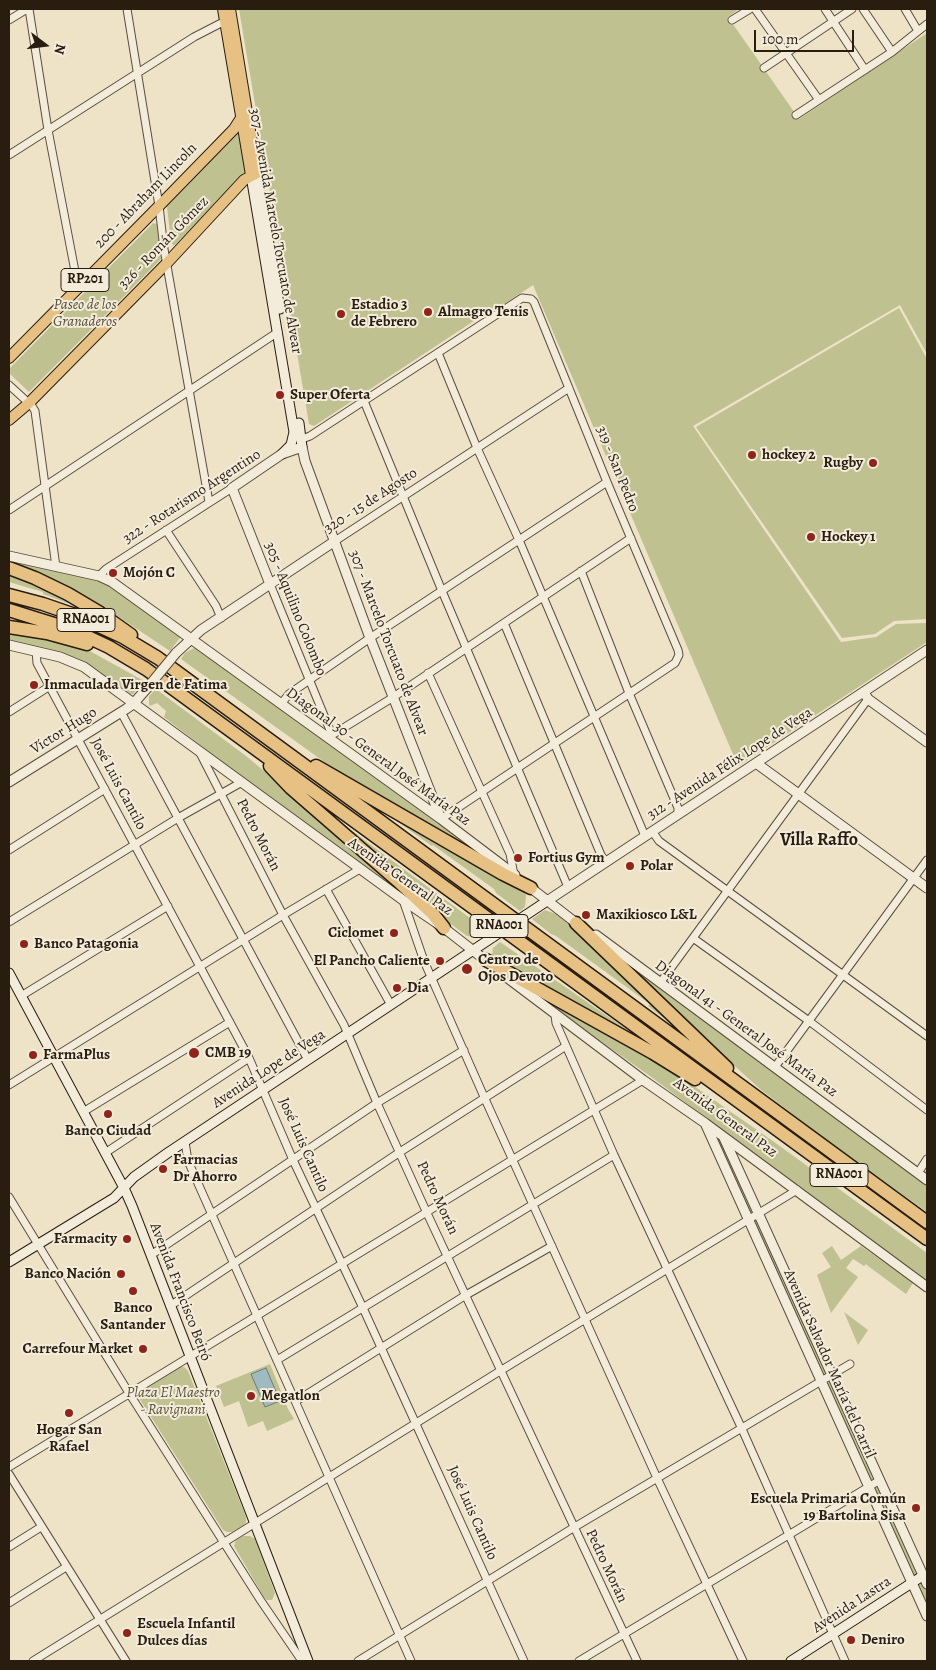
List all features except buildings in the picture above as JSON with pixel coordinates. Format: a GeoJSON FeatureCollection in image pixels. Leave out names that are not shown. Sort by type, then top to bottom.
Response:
{"type":"FeatureCollection","features":[{"type":"Feature","properties":{"kind":"highway"},"geometry":{"type":"LineString","coordinates":[[9,568],[51,586],[100,613],[126,630],[158,658]]}},
{"type":"Feature","properties":{"kind":"highway","name":"RNA001"},"geometry":{"type":"LineString","coordinates":[[9,595],[75,615],[123,637],[158,658],[927,1222]]}},
{"type":"Feature","properties":{"kind":"highway","name":"Avenida General Paz"},"geometry":{"type":"LineString","coordinates":[[9,610],[73,630],[123,654],[174,688],[927,1240]]}},
{"type":"Feature","properties":{"kind":"highway"},"geometry":{"type":"LineString","coordinates":[[9,627],[47,633],[123,654]]}},
{"type":"Feature","properties":{"kind":"highway"},"geometry":{"type":"LineString","coordinates":[[246,741],[291,788],[398,881],[433,914],[444,928]]}},
{"type":"Feature","properties":{"kind":"highway"},"geometry":{"type":"LineString","coordinates":[[272,742],[344,781],[503,874],[531,888]]}},
{"type":"Feature","properties":{"kind":"highway"},"geometry":{"type":"LineString","coordinates":[[576,923],[759,1099]]}},
{"type":"Feature","properties":{"kind":"highway"},"geometry":{"type":"LineString","coordinates":[[486,960],[752,1111]]}},
{"type":"Feature","properties":{"kind":"main road","name":"307 - Avenida Marcelo Torcuato de Alvear"},"geometry":{"type":"LineString","coordinates":[[223,9],[228,20],[254,174]]}},
{"type":"Feature","properties":{"kind":"main road","name":"307 - Avenida Marcelo Torcuato de Alvear"},"geometry":{"type":"LineString","coordinates":[[230,9],[228,20],[241,118],[254,174]]}},
{"type":"Feature","properties":{"kind":"main road","name":"200 - Abraham Lincoln"},"geometry":{"type":"LineString","coordinates":[[9,358],[234,129],[241,118]]}},
{"type":"Feature","properties":{"kind":"main road","name":"326 - Román Gómez"},"geometry":{"type":"LineString","coordinates":[[9,420],[29,403],[244,180],[254,174]]}},
{"type":"Feature","properties":{"kind":"street"},"geometry":{"type":"LineString","coordinates":[[9,20],[28,9],[48,130],[78,287]]}},
{"type":"Feature","properties":{"kind":"street"},"geometry":{"type":"LineString","coordinates":[[127,9],[159,206],[160,227],[209,502]]}},
{"type":"Feature","properties":{"kind":"street"},"geometry":{"type":"LineString","coordinates":[[732,20],[750,9]]}},
{"type":"Feature","properties":{"kind":"street"},"geometry":{"type":"LineString","coordinates":[[755,9],[819,100]]}},
{"type":"Feature","properties":{"kind":"street"},"geometry":{"type":"LineString","coordinates":[[824,9],[864,70]]}},
{"type":"Feature","properties":{"kind":"street"},"geometry":{"type":"LineString","coordinates":[[764,68],[852,9]]}},
{"type":"Feature","properties":{"kind":"street"},"geometry":{"type":"LineString","coordinates":[[863,9],[892,52]]}},
{"type":"Feature","properties":{"kind":"street"},"geometry":{"type":"LineString","coordinates":[[905,9],[918,31]]}},
{"type":"Feature","properties":{"kind":"street"},"geometry":{"type":"LineString","coordinates":[[9,155],[194,37],[228,20]]}},
{"type":"Feature","properties":{"kind":"street"},"geometry":{"type":"LineString","coordinates":[[796,115],[892,52],[927,24]]}},
{"type":"Feature","properties":{"kind":"street","name":"307 - Avenida Marcelo Torcuato de Alvear"},"geometry":{"type":"LineString","coordinates":[[254,174],[294,432],[293,440],[282,454]]}},
{"type":"Feature","properties":{"kind":"street","name":"307 - Avenida Marcelo Torcuato de Alvear"},"geometry":{"type":"LineString","coordinates":[[254,174],[302,443]]}},
{"type":"Feature","properties":{"kind":"street","name":"319 - San Pedro"},"geometry":{"type":"LineString","coordinates":[[522,298],[528,297],[534,302],[678,650],[678,659],[629,693]]}},
{"type":"Feature","properties":{"kind":"street","name":"322 - Rotarismo Argentino"},"geometry":{"type":"LineString","coordinates":[[99,576],[106,569],[522,298]]}},
{"type":"Feature","properties":{"kind":"street"},"geometry":{"type":"LineString","coordinates":[[9,510],[278,332]]}},
{"type":"Feature","properties":{"kind":"street"},"geometry":{"type":"LineString","coordinates":[[438,353],[594,718],[649,834],[927,1036]]}},
{"type":"Feature","properties":{"kind":"street"},"geometry":{"type":"LineString","coordinates":[[9,384],[29,403],[35,411],[37,418],[56,566]]}},
{"type":"Feature","properties":{"kind":"street","name":"320 - 15 de Agosto"},"geometry":{"type":"LineString","coordinates":[[148,687],[176,653],[191,639],[334,541],[569,388]]}},
{"type":"Feature","properties":{"kind":"street"},"geometry":{"type":"LineString","coordinates":[[364,401],[442,591],[568,886]]}},
{"type":"Feature","properties":{"kind":"street","name":"307 - Marcelo Torcuato de Alvear"},"geometry":{"type":"LineString","coordinates":[[302,443],[305,461],[392,698],[441,819]]}},
{"type":"Feature","properties":{"kind":"street"},"geometry":{"type":"LineString","coordinates":[[281,704],[289,694],[370,638],[607,482]]}},
{"type":"Feature","properties":{"kind":"street","name":"305 - Aquilino Colombo"},"geometry":{"type":"LineString","coordinates":[[232,488],[331,738]]}},
{"type":"Feature","properties":{"kind":"street"},"geometry":{"type":"LineString","coordinates":[[166,530],[216,606],[221,618]]}},
{"type":"Feature","properties":{"kind":"street"},"geometry":{"type":"LineString","coordinates":[[331,738],[631,538]]}},
{"type":"Feature","properties":{"kind":"street","name":"Diagonal 30 - General José María Paz"},"geometry":{"type":"LineString","coordinates":[[9,556],[99,576],[120,587],[331,738],[441,819],[547,901]]}},
{"type":"Feature","properties":{"kind":"street"},"geometry":{"type":"LineString","coordinates":[[581,571],[629,693],[678,808],[678,815]]}},
{"type":"Feature","properties":{"kind":"street"},"geometry":{"type":"LineString","coordinates":[[504,622],[601,855],[606,862]]}},
{"type":"Feature","properties":{"kind":"street","name":"Avenida General Paz"},"geometry":{"type":"LineString","coordinates":[[9,646],[60,657],[76,663],[402,900],[444,928],[555,1014],[724,1136],[927,1287]]}},
{"type":"Feature","properties":{"kind":"street","name":"312 - Avenida Félix Lope de Vega"},"geometry":{"type":"LineString","coordinates":[[547,901],[756,762],[866,695],[927,650]]}},
{"type":"Feature","properties":{"kind":"street","name":"José Luis Cantilo"},"geometry":{"type":"LineString","coordinates":[[36,651],[37,664],[230,1022],[263,1088],[293,1160],[342,1262],[524,1661]]}},
{"type":"Feature","properties":{"kind":"street"},"geometry":{"type":"LineString","coordinates":[[428,673],[510,854],[514,875]]}},
{"type":"Feature","properties":{"kind":"street"},"geometry":{"type":"LineString","coordinates":[[9,712],[50,686]]}},
{"type":"Feature","properties":{"kind":"street","name":"Víctor Hugo"},"geometry":{"type":"LineString","coordinates":[[9,782],[133,704],[148,687]]}},
{"type":"Feature","properties":{"kind":"street"},"geometry":{"type":"LineString","coordinates":[[441,819],[629,693]]}},
{"type":"Feature","properties":{"kind":"street"},"geometry":{"type":"LineString","coordinates":[[660,983],[728,891],[866,695],[927,742]]}},
{"type":"Feature","properties":{"kind":"street"},"geometry":{"type":"LineString","coordinates":[[121,712],[308,1060]]}},
{"type":"Feature","properties":{"kind":"street","name":"Pedro Morán"},"geometry":{"type":"LineString","coordinates":[[200,753],[283,915],[348,1034],[426,1211],[636,1661]]}},
{"type":"Feature","properties":{"kind":"street"},"geometry":{"type":"LineString","coordinates":[[756,762],[927,888]]}},
{"type":"Feature","properties":{"kind":"street"},"geometry":{"type":"LineString","coordinates":[[9,922],[178,818],[242,782]]}},
{"type":"Feature","properties":{"kind":"street"},"geometry":{"type":"LineString","coordinates":[[9,850],[105,789]]}},
{"type":"Feature","properties":{"kind":"street"},"geometry":{"type":"LineString","coordinates":[[775,1066],[927,860]]}},
{"type":"Feature","properties":{"kind":"street"},"geometry":{"type":"LineString","coordinates":[[9,1085],[360,869]]}},
{"type":"Feature","properties":{"kind":"street"},"geometry":{"type":"LineString","coordinates":[[326,889],[391,1005]]}},
{"type":"Feature","properties":{"kind":"street"},"geometry":{"type":"LineString","coordinates":[[402,900],[432,979],[485,1099],[657,1478],[743,1661]]}},
{"type":"Feature","properties":{"kind":"street","name":"Avenida Lope de Vega"},"geometry":{"type":"LineString","coordinates":[[9,1262],[114,1198],[134,1177],[263,1088],[432,979],[547,901]]}},
{"type":"Feature","properties":{"kind":"street","name":"Diagonal 41 - General José María Paz"},"geometry":{"type":"LineString","coordinates":[[547,901],[775,1066],[927,1180]]}},
{"type":"Feature","properties":{"kind":"street"},"geometry":{"type":"LineString","coordinates":[[21,996],[168,906]]}},
{"type":"Feature","properties":{"kind":"street"},"geometry":{"type":"LineString","coordinates":[[693,938],[809,1021],[927,1110]]}},
{"type":"Feature","properties":{"kind":"street","name":"Avenida Francisco Beiró"},"geometry":{"type":"LineString","coordinates":[[9,973],[124,1188],[308,1661]]}},
{"type":"Feature","properties":{"kind":"street"},"geometry":{"type":"LineString","coordinates":[[555,1014],[556,1023],[614,1155],[742,1428],[845,1661]]}},
{"type":"Feature","properties":{"kind":"street"},"geometry":{"type":"LineString","coordinates":[[83,1112],[230,1022]]}},
{"type":"Feature","properties":{"kind":"street"},"geometry":{"type":"LineString","coordinates":[[170,1306],[400,1152],[566,1046]]}},
{"type":"Feature","properties":{"kind":"street"},"geometry":{"type":"LineString","coordinates":[[151,1255],[377,1103],[464,1050]]}},
{"type":"Feature","properties":{"kind":"street"},"geometry":{"type":"LineString","coordinates":[[105,1153],[248,1058]]}},
{"type":"Feature","properties":{"kind":"street"},"geometry":{"type":"LineString","coordinates":[[9,1467],[342,1262],[644,1080]]}},
{"type":"Feature","properties":{"kind":"street","name":"Avenida Salvador María del Carril"},"geometry":{"type":"LineString","coordinates":[[705,1123],[927,1616]]}},
{"type":"Feature","properties":{"kind":"street","name":"Avenida Salvador María del Carril"},"geometry":{"type":"LineString","coordinates":[[724,1136],[926,1577]]}},
{"type":"Feature","properties":{"kind":"street"},"geometry":{"type":"LineString","coordinates":[[185,1142],[188,1161],[410,1661]]}},
{"type":"Feature","properties":{"kind":"street"},"geometry":{"type":"LineString","coordinates":[[277,1360],[614,1155]]}},
{"type":"Feature","properties":{"kind":"street"},"geometry":{"type":"LineString","coordinates":[[918,1173],[927,1159]]}},
{"type":"Feature","properties":{"kind":"street"},"geometry":{"type":"LineString","coordinates":[[34,1661],[500,1371],[667,1271],[797,1190]]}},
{"type":"Feature","properties":{"kind":"street"},"geometry":{"type":"LineString","coordinates":[[9,1197],[129,1393],[287,1641],[302,1661]]}},
{"type":"Feature","properties":{"kind":"street"},"geometry":{"type":"LineString","coordinates":[[296,1402],[466,1295],[552,1246]]}},
{"type":"Feature","properties":{"kind":"street"},"geometry":{"type":"LineString","coordinates":[[358,1661],[573,1528],[850,1364]]}},
{"type":"Feature","properties":{"kind":"street"},"geometry":{"type":"LineString","coordinates":[[9,1474],[126,1661]]}},
{"type":"Feature","properties":{"kind":"street"},"geometry":{"type":"LineString","coordinates":[[578,1661],[880,1480]]}},
{"type":"Feature","properties":{"kind":"street"},"geometry":{"type":"LineString","coordinates":[[9,1547],[41,1527]]}},
{"type":"Feature","properties":{"kind":"street"},"geometry":{"type":"LineString","coordinates":[[9,1603],[66,1567]]}},
{"type":"Feature","properties":{"kind":"street","name":"Avenida Lastra"},"geometry":{"type":"LineString","coordinates":[[791,1661],[913,1582],[926,1577]]}},
{"type":"Feature","properties":{"kind":"green space"},"geometry":{"type":"Polygon","coordinates":[[[239,9],[739,9],[728,17],[799,119],[927,33],[927,354],[900,305],[693,426],[841,642],[876,637],[896,624],[927,623],[927,642],[738,766],[533,285],[488,315],[480,317],[314,426],[309,424],[239,9]]]}},
{"type":"Feature","properties":{"kind":"green space"},"geometry":{"type":"Polygon","coordinates":[[[238,132],[246,173],[173,245],[171,243],[167,206],[238,132]]]}},
{"type":"Feature","properties":{"kind":"green space","name":"Paseo de los Granaderos"},"geometry":{"type":"Polygon","coordinates":[[[153,223],[157,224],[161,259],[29,392],[9,373],[9,369],[153,223]]]}},
{"type":"Feature","properties":{"kind":"green space"},"geometry":{"type":"Polygon","coordinates":[[[899,308],[927,359],[927,619],[894,621],[875,634],[842,638],[696,427],[899,308]]]}},
{"type":"Feature","properties":{"kind":"green space"},"geometry":{"type":"Polygon","coordinates":[[[9,560],[83,575],[104,583],[132,599],[182,635],[170,651],[79,593],[42,576],[9,564],[9,560]]]}},
{"type":"Feature","properties":{"kind":"green space"},"geometry":{"type":"Polygon","coordinates":[[[9,571],[69,600],[69,602],[67,603],[43,594],[43,592],[9,582],[9,571]]]}},
{"type":"Feature","properties":{"kind":"green space"},"geometry":{"type":"Polygon","coordinates":[[[9,631],[29,634],[88,650],[144,681],[131,694],[121,687],[119,688],[87,664],[73,657],[9,642],[9,631]]]}},
{"type":"Feature","properties":{"kind":"green space"},"geometry":{"type":"Polygon","coordinates":[[[194,648],[198,649],[494,862],[337,771],[181,659],[185,653],[194,648]]]}},
{"type":"Feature","properties":{"kind":"green space"},"geometry":{"type":"Polygon","coordinates":[[[156,689],[246,756],[330,826],[401,892],[280,807],[164,717],[166,711],[157,703],[150,706],[149,696],[156,689]]]}},
{"type":"Feature","properties":{"kind":"green space"},"geometry":{"type":"Polygon","coordinates":[[[378,808],[522,890],[526,895],[525,907],[520,911],[496,893],[494,889],[378,808]]]}},
{"type":"Feature","properties":{"kind":"green space"},"geometry":{"type":"Polygon","coordinates":[[[334,817],[489,932],[480,938],[467,936],[439,915],[334,817]]]}},
{"type":"Feature","properties":{"kind":"green space"},"geometry":{"type":"Polygon","coordinates":[[[545,910],[556,914],[587,938],[667,1017],[665,1019],[648,1006],[650,1004],[532,919],[545,910]]]}},
{"type":"Feature","properties":{"kind":"green space"},"geometry":{"type":"Polygon","coordinates":[[[500,942],[632,1033],[630,1036],[492,956],[493,948],[500,942]]]}},
{"type":"Feature","properties":{"kind":"green space"},"geometry":{"type":"Polygon","coordinates":[[[637,972],[927,1185],[927,1212],[760,1089],[635,975],[637,972]]]}},
{"type":"Feature","properties":{"kind":"green space"},"geometry":{"type":"Polygon","coordinates":[[[536,993],[671,1070],[927,1253],[927,1283],[650,1076],[535,995],[536,993]]]}},
{"type":"Feature","properties":{"kind":"green space"},"geometry":{"type":"Polygon","coordinates":[[[705,1123],[724,1136],[927,1584],[927,1616],[705,1123]]]}},
{"type":"Feature","properties":{"kind":"green space"},"geometry":{"type":"Polygon","coordinates":[[[832,1246],[841,1260],[861,1246],[913,1283],[906,1294],[866,1264],[864,1266],[853,1259],[846,1268],[858,1277],[831,1313],[817,1275],[831,1267],[822,1253],[832,1246]]]}},
{"type":"Feature","properties":{"kind":"green space"},"geometry":{"type":"Polygon","coordinates":[[[844,1312],[868,1330],[858,1345],[844,1312]]]}},
{"type":"Feature","properties":{"kind":"green space","name":"Megatlon"},"geometry":{"type":"Polygon","coordinates":[[[270,1364],[294,1419],[267,1431],[263,1421],[248,1427],[239,1401],[224,1407],[216,1386],[270,1364]]]}},
{"type":"Feature","properties":{"kind":"green space","name":"Plaza El Maestro - Ravignani"},"geometry":{"type":"Polygon","coordinates":[[[180,1367],[184,1367],[188,1371],[246,1517],[244,1525],[232,1532],[223,1530],[139,1398],[138,1394],[142,1389],[180,1367]]]}},
{"type":"Feature","properties":{"kind":"green space"},"geometry":{"type":"Polygon","coordinates":[[[243,1536],[250,1536],[255,1539],[275,1593],[272,1600],[267,1600],[264,1597],[234,1546],[236,1540],[243,1536]]]}},
{"type":"Feature","properties":{"kind":"water"},"geometry":{"type":"Polygon","coordinates":[[[266,1368],[280,1401],[265,1407],[251,1374],[266,1368]]]}},
{"type":"Feature","properties":{"kind":"place","name":"Almagro Tenis"},"geometry":{"type":"Point","coordinates":[428,312]}},
{"type":"Feature","properties":{"kind":"place","name":"Estadio 3 de Febrero"},"geometry":{"type":"Point","coordinates":[341,314]}},
{"type":"Feature","properties":{"kind":"place","name":"Super Oferta"},"geometry":{"type":"Point","coordinates":[280,395]}},
{"type":"Feature","properties":{"kind":"place","name":"hockey 2"},"geometry":{"type":"Point","coordinates":[752,455]}},
{"type":"Feature","properties":{"kind":"place","name":"Rugby"},"geometry":{"type":"Point","coordinates":[873,463]}},
{"type":"Feature","properties":{"kind":"place","name":"Hockey 1"},"geometry":{"type":"Point","coordinates":[811,537]}},
{"type":"Feature","properties":{"kind":"place","name":"Mojón C"},"geometry":{"type":"Point","coordinates":[113,573]}},
{"type":"Feature","properties":{"kind":"place","name":"Inmaculada Virgen de Fatima"},"geometry":{"type":"Point","coordinates":[34,685]}},
{"type":"Feature","properties":{"kind":"place","name":"Fortius Gym"},"geometry":{"type":"Point","coordinates":[518,858]}},
{"type":"Feature","properties":{"kind":"place","name":"Polar"},"geometry":{"type":"Point","coordinates":[630,866]}},
{"type":"Feature","properties":{"kind":"place","name":"Maxikiosco L&L"},"geometry":{"type":"Point","coordinates":[586,915]}},
{"type":"Feature","properties":{"kind":"place","name":"Ciclomet"},"geometry":{"type":"Point","coordinates":[394,933]}},
{"type":"Feature","properties":{"kind":"place","name":"Banco Patagonia"},"geometry":{"type":"Point","coordinates":[24,944]}},
{"type":"Feature","properties":{"kind":"place","name":"El Pancho Caliente"},"geometry":{"type":"Point","coordinates":[440,961]}},
{"type":"Feature","properties":{"kind":"place","name":"Centro de Ojos Devoto"},"geometry":{"type":"Point","coordinates":[467,969]}},
{"type":"Feature","properties":{"kind":"place","name":"Dia"},"geometry":{"type":"Point","coordinates":[397,988]}},
{"type":"Feature","properties":{"kind":"place","name":"CMB 19"},"geometry":{"type":"Point","coordinates":[194,1053]}},
{"type":"Feature","properties":{"kind":"place","name":"FarmaPlus"},"geometry":{"type":"Point","coordinates":[33,1055]}},
{"type":"Feature","properties":{"kind":"place","name":"Banco Ciudad"},"geometry":{"type":"Point","coordinates":[108,1114]}},
{"type":"Feature","properties":{"kind":"place","name":"Farmacias Dr Ahorro"},"geometry":{"type":"Point","coordinates":[163,1169]}},
{"type":"Feature","properties":{"kind":"place","name":"Farmacity"},"geometry":{"type":"Point","coordinates":[127,1239]}},
{"type":"Feature","properties":{"kind":"place","name":"Banco Nación"},"geometry":{"type":"Point","coordinates":[121,1274]}},
{"type":"Feature","properties":{"kind":"place","name":"Banco Santander"},"geometry":{"type":"Point","coordinates":[133,1291]}},
{"type":"Feature","properties":{"kind":"place","name":"Carrefour Market"},"geometry":{"type":"Point","coordinates":[143,1349]}},
{"type":"Feature","properties":{"kind":"place","name":"Megatlon"},"geometry":{"type":"Point","coordinates":[251,1396]}},
{"type":"Feature","properties":{"kind":"place","name":"Hogar San Rafael"},"geometry":{"type":"Point","coordinates":[69,1413]}},
{"type":"Feature","properties":{"kind":"place","name":"Escuela Primaria Común 19 Bartolina Sisa"},"geometry":{"type":"Point","coordinates":[916,1508]}},
{"type":"Feature","properties":{"kind":"place","name":"Escuela Infantil Dulces días"},"geometry":{"type":"Point","coordinates":[127,1633]}},
{"type":"Feature","properties":{"kind":"place","name":"Deniro"},"geometry":{"type":"Point","coordinates":[851,1640]}},
{"type":"Feature","properties":{"kind":"district","name":"Villa Raffo"},"geometry":{"type":"Point","coordinates":[819,841]}}]}
